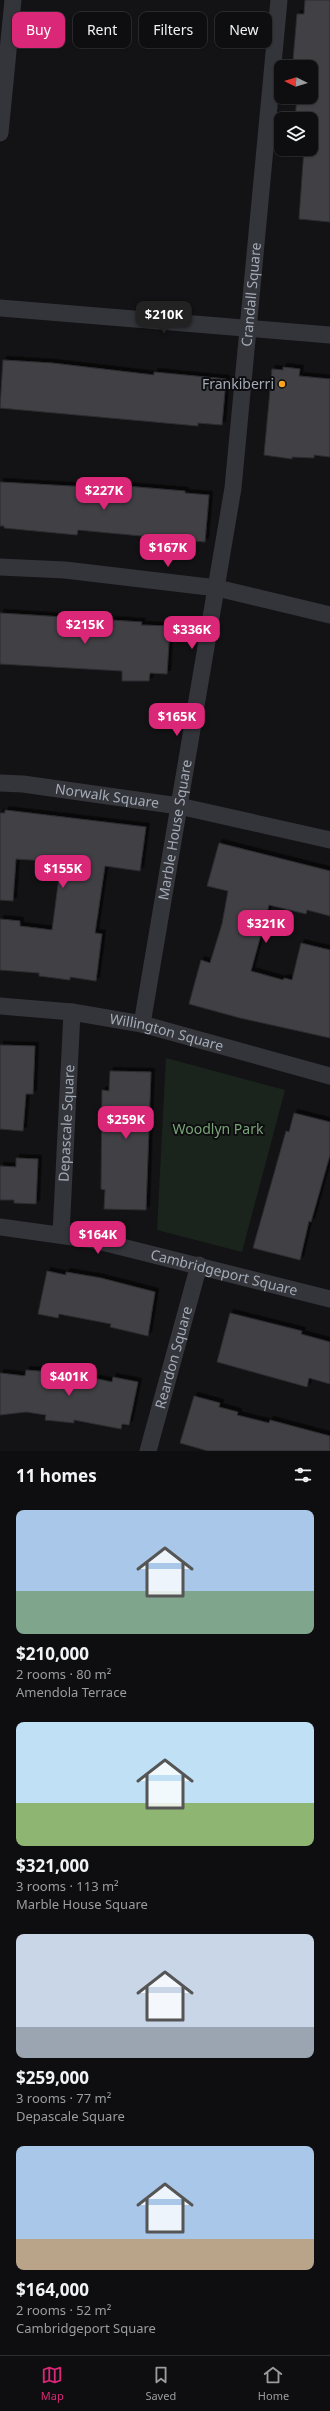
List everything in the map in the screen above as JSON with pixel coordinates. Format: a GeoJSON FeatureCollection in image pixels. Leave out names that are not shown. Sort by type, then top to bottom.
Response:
{"type":"FeatureCollection","features":[{"type":"Feature","properties":{"kind":"street"},"geometry":{"type":"LineString","coordinates":[[0,133],[13,0]]}},
{"type":"Feature","properties":{"kind":"street","name":"Crandall Square"},"geometry":{"type":"LineString","coordinates":[[217,588],[233,488],[250,329],[279,0]]}},
{"type":"Feature","properties":{"kind":"street"},"geometry":{"type":"LineString","coordinates":[[0,308],[330,335]]}},
{"type":"Feature","properties":{"kind":"street"},"geometry":{"type":"LineString","coordinates":[[0,567],[65,570],[217,588],[330,615]]}},
{"type":"Feature","properties":{"kind":"street","name":"Marble House Square"},"geometry":{"type":"LineString","coordinates":[[142,1024],[217,588]]}},
{"type":"Feature","properties":{"kind":"street","name":"Norwalk Square"},"geometry":{"type":"LineString","coordinates":[[0,783],[23,784],[179,806],[330,840]]}},
{"type":"Feature","properties":{"kind":"street","name":"Willington Square"},"geometry":{"type":"LineString","coordinates":[[0,1006],[72,1012],[142,1024],[330,1076]]}},
{"type":"Feature","properties":{"kind":"street","name":"Depascale Square"},"geometry":{"type":"LineString","coordinates":[[61,1234],[72,1012]]}},
{"type":"Feature","properties":{"kind":"street","name":"Cambridgeport Square"},"geometry":{"type":"LineString","coordinates":[[0,1227],[61,1234],[94,1240],[329,1295]]}},
{"type":"Feature","properties":{"kind":"street","name":"Reardon Square"},"geometry":{"type":"LineString","coordinates":[[148,1451],[199,1265]]}},
{"type":"Feature","properties":{"kind":"green space","name":"Woodlyn Park"},"geometry":{"type":"Polygon","coordinates":[[[166,1058],[285,1090],[242,1252],[157,1230],[166,1058]]]}},
{"type":"Feature","properties":{"kind":"building"},"geometry":{"type":"Polygon","coordinates":[[[305,0],[330,0],[330,222],[299,219],[304,156],[318,156],[318,112],[296,112],[296,104],[318,104],[318,60],[293,60],[297,14],[304,14],[305,0]]]}},
{"type":"Feature","properties":{"kind":"building"},"geometry":{"type":"Polygon","coordinates":[[[3,360],[52,363],[154,375],[154,372],[226,379],[222,425],[198,423],[198,426],[0,408],[3,360]]]}},
{"type":"Feature","properties":{"kind":"building"},"geometry":{"type":"Polygon","coordinates":[[[283,367],[300,369],[299,376],[330,379],[330,457],[314,455],[314,458],[292,457],[292,459],[264,455],[272,369],[283,370],[283,367]]]}},
{"type":"Feature","properties":{"kind":"building"},"geometry":{"type":"Polygon","coordinates":[[[0,482],[88,487],[88,485],[113,487],[113,485],[185,491],[185,493],[209,495],[205,542],[78,530],[77,535],[4,528],[4,526],[0,526],[0,482]]]}},
{"type":"Feature","properties":{"kind":"building"},"geometry":{"type":"Polygon","coordinates":[[[0,613],[142,622],[141,625],[170,626],[167,674],[150,673],[149,681],[122,681],[122,671],[0,664],[0,613]]]}},
{"type":"Feature","properties":{"kind":"building"},"geometry":{"type":"Polygon","coordinates":[[[5,810],[146,827],[140,871],[105,866],[95,933],[102,934],[96,981],[70,977],[70,980],[39,976],[39,973],[0,970],[0,919],[20,921],[20,926],[52,930],[61,862],[16,859],[13,901],[0,900],[0,813],[5,813],[5,810]]]}},
{"type":"Feature","properties":{"kind":"building"},"geometry":{"type":"Polygon","coordinates":[[[219,843],[330,871],[330,916],[307,910],[306,914],[269,905],[251,971],[283,980],[284,978],[292,980],[301,943],[330,950],[330,1038],[240,1018],[189,1004],[201,960],[210,963],[222,924],[228,891],[207,886],[219,843]]]}},
{"type":"Feature","properties":{"kind":"building"},"geometry":{"type":"Polygon","coordinates":[[[0,1045],[35,1046],[33,1094],[26,1094],[23,1131],[0,1129],[0,1045]]]}},
{"type":"Feature","properties":{"kind":"building"},"geometry":{"type":"Polygon","coordinates":[[[110,1071],[151,1072],[146,1210],[104,1209],[105,1190],[101,1189],[102,1090],[109,1091],[110,1071]]]}},
{"type":"Feature","properties":{"kind":"building"},"geometry":{"type":"Polygon","coordinates":[[[294,1113],[330,1122],[330,1155],[311,1222],[309,1221],[300,1260],[253,1248],[286,1131],[289,1132],[294,1113]]]}},
{"type":"Feature","properties":{"kind":"building"},"geometry":{"type":"Polygon","coordinates":[[[16,1158],[38,1159],[36,1204],[14,1203],[14,1200],[0,1200],[0,1166],[16,1167],[16,1158]]]}},
{"type":"Feature","properties":{"kind":"building"},"geometry":{"type":"Polygon","coordinates":[[[47,1271],[66,1275],[66,1272],[101,1278],[155,1292],[148,1336],[110,1327],[111,1324],[59,1314],[58,1318],[38,1314],[47,1271]]]}},
{"type":"Feature","properties":{"kind":"building"},"geometry":{"type":"Polygon","coordinates":[[[230,1313],[302,1331],[301,1334],[330,1342],[330,1384],[309,1378],[307,1387],[217,1362],[230,1313]]]}},
{"type":"Feature","properties":{"kind":"building"},"geometry":{"type":"Polygon","coordinates":[[[51,1367],[79,1370],[79,1375],[112,1382],[113,1377],[138,1382],[129,1425],[122,1424],[121,1429],[74,1420],[74,1423],[45,1420],[46,1415],[26,1412],[0,1415],[0,1373],[25,1376],[26,1370],[51,1372],[51,1367]]]}},
{"type":"Feature","properties":{"kind":"building"},"geometry":{"type":"Polygon","coordinates":[[[194,1396],[220,1403],[219,1407],[238,1412],[237,1415],[269,1423],[270,1420],[330,1436],[330,1451],[208,1451],[180,1443],[194,1396]]]}},
{"type":"Feature","properties":{"kind":"place","name":"Frankiberri"},"geometry":{"type":"Point","coordinates":[282,384]}}]}
